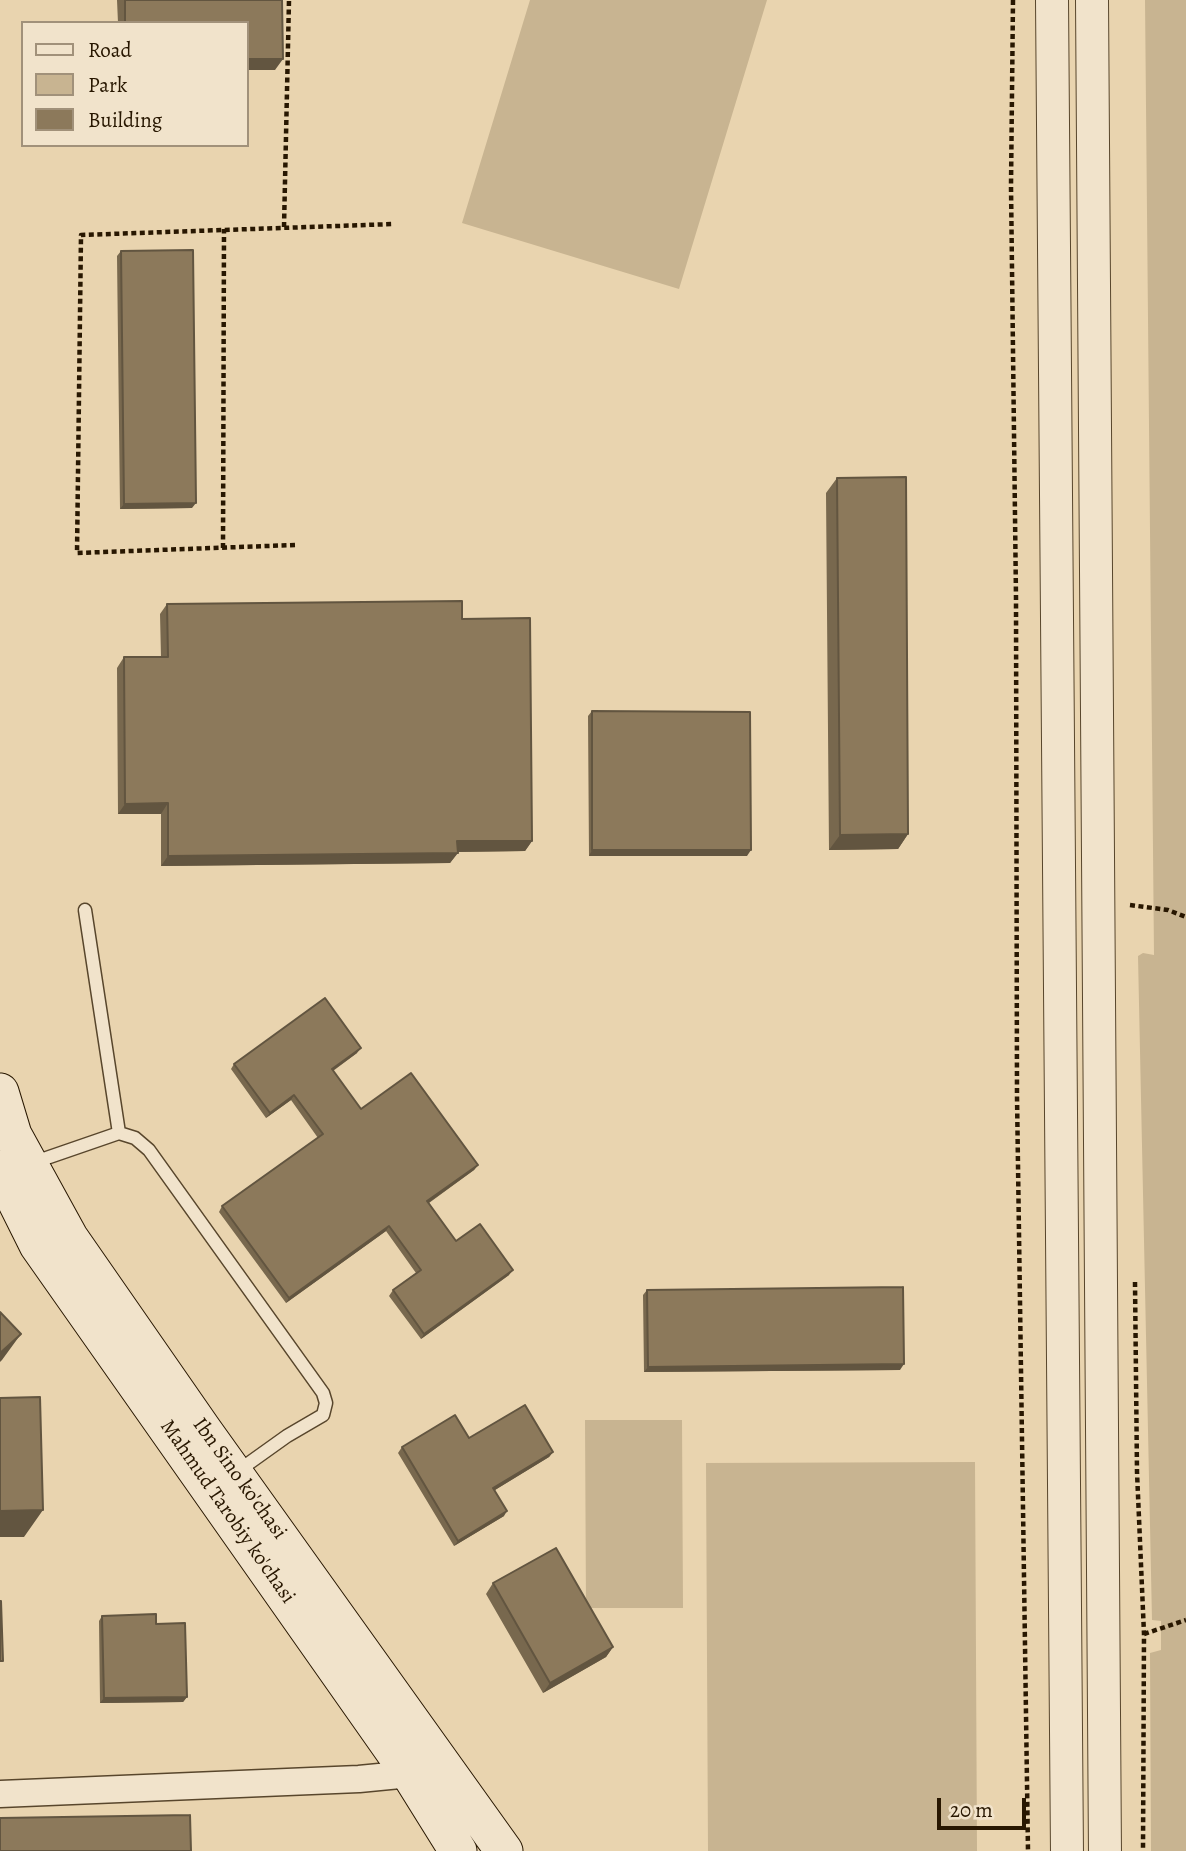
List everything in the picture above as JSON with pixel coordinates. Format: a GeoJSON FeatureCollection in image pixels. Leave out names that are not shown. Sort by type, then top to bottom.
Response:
{"type":"FeatureCollection","features":[{"type":"Feature","properties":{"kind":"main road","name":"Ibn Sino ko'chasi"},"geometry":{"type":"LineString","coordinates":[[0,1092],[13,1135],[14,1167],[69,1237],[235,1473],[424,1765],[504,1851]]}},
{"type":"Feature","properties":{"kind":"main road","name":"Mahmud Tarobiy ko'chasi"},"geometry":{"type":"LineString","coordinates":[[14,1167],[38,1245],[424,1765],[458,1851]]}},
{"type":"Feature","properties":{"kind":"street"},"geometry":{"type":"LineString","coordinates":[[1052,0],[1067,1851]]}},
{"type":"Feature","properties":{"kind":"street"},"geometry":{"type":"LineString","coordinates":[[1092,0],[1105,1851]]}},
{"type":"Feature","properties":{"kind":"street"},"geometry":{"type":"LineString","coordinates":[[1058,903],[1098,901]]}},
{"type":"Feature","properties":{"kind":"street"},"geometry":{"type":"LineString","coordinates":[[1065,1641],[1103,1640]]}},
{"type":"Feature","properties":{"kind":"street"},"geometry":{"type":"LineString","coordinates":[[0,1794],[345,1780],[424,1765]]}},
{"type":"Feature","properties":{"kind":"lane"},"geometry":{"type":"LineString","coordinates":[[85,910],[119,1133]]}},
{"type":"Feature","properties":{"kind":"lane"},"geometry":{"type":"LineString","coordinates":[[14,1167],[119,1133],[135,1138],[149,1150],[323,1393],[326,1403],[323,1415],[287,1436],[235,1473]]}},
{"type":"Feature","properties":{"kind":"path"},"geometry":{"type":"LineString","coordinates":[[284,227],[289,0]]}},
{"type":"Feature","properties":{"kind":"path"},"geometry":{"type":"LineString","coordinates":[[1013,0],[1011,186],[1016,598],[1017,1096],[1028,1851]]}},
{"type":"Feature","properties":{"kind":"path"},"geometry":{"type":"LineString","coordinates":[[295,545],[77,552],[81,235],[394,224]]}},
{"type":"Feature","properties":{"kind":"path"},"geometry":{"type":"LineString","coordinates":[[223,548],[224,229]]}},
{"type":"Feature","properties":{"kind":"path"},"geometry":{"type":"LineString","coordinates":[[1130,905],[1168,910],[1186,917]]}},
{"type":"Feature","properties":{"kind":"path"},"geometry":{"type":"LineString","coordinates":[[1144,1634],[1186,1620]]}},
{"type":"Feature","properties":{"kind":"green space"},"geometry":{"type":"Polygon","coordinates":[[[530,0],[767,0],[679,289],[462,223],[530,0]]]}},
{"type":"Feature","properties":{"kind":"green space"},"geometry":{"type":"Polygon","coordinates":[[[1145,0],[1186,0],[1186,1851],[1151,1851],[1150,1653],[1161,1650],[1161,1621],[1152,1620],[1138,956],[1143,953],[1154,955],[1145,0]]]}},
{"type":"Feature","properties":{"kind":"green space"},"geometry":{"type":"Polygon","coordinates":[[[585,1420],[682,1420],[683,1608],[586,1608],[585,1420]]]}},
{"type":"Feature","properties":{"kind":"green space"},"geometry":{"type":"Polygon","coordinates":[[[975,1462],[977,1851],[708,1851],[706,1463],[975,1462]]]}},
{"type":"Feature","properties":{"kind":"building"},"geometry":{"type":"Polygon","coordinates":[[[125,0],[282,0],[283,59],[248,59],[248,21],[125,21],[125,0]]]}},
{"type":"Feature","properties":{"kind":"building"},"geometry":{"type":"Polygon","coordinates":[[[193,250],[196,503],[124,504],[121,251],[193,250]]]}},
{"type":"Feature","properties":{"kind":"building"},"geometry":{"type":"Polygon","coordinates":[[[906,477],[908,834],[840,835],[837,478],[906,477]]]}},
{"type":"Feature","properties":{"kind":"building"},"geometry":{"type":"Polygon","coordinates":[[[462,601],[462,619],[530,618],[532,841],[457,841],[458,853],[168,856],[168,803],[125,804],[124,657],[168,657],[167,604],[462,601]]]}},
{"type":"Feature","properties":{"kind":"building"},"geometry":{"type":"Polygon","coordinates":[[[592,711],[750,712],[751,850],[592,850],[592,711]]]}},
{"type":"Feature","properties":{"kind":"building"},"geometry":{"type":"Polygon","coordinates":[[[325,998],[361,1048],[332,1069],[361,1109],[411,1073],[478,1165],[427,1201],[456,1241],[480,1224],[513,1270],[424,1334],[393,1290],[421,1270],[389,1226],[289,1298],[222,1206],[323,1134],[294,1095],[270,1113],[234,1064],[325,998]]]}},
{"type":"Feature","properties":{"kind":"building"},"geometry":{"type":"Polygon","coordinates":[[[903,1287],[904,1364],[648,1367],[647,1290],[903,1287]]]}},
{"type":"Feature","properties":{"kind":"building"},"geometry":{"type":"Polygon","coordinates":[[[0,1312],[21,1334],[0,1353],[0,1312]]]}},
{"type":"Feature","properties":{"kind":"building"},"geometry":{"type":"Polygon","coordinates":[[[40,1397],[43,1510],[0,1511],[0,1398],[40,1397]]]}},
{"type":"Feature","properties":{"kind":"building"},"geometry":{"type":"Polygon","coordinates":[[[525,1405],[553,1452],[493,1488],[507,1511],[458,1541],[402,1447],[455,1415],[469,1438],[525,1405]]]}},
{"type":"Feature","properties":{"kind":"building"},"geometry":{"type":"Polygon","coordinates":[[[556,1548],[613,1647],[550,1683],[493,1583],[556,1548]]]}},
{"type":"Feature","properties":{"kind":"building"},"geometry":{"type":"Polygon","coordinates":[[[1,1601],[3,1661],[0,1661],[1,1601]]]}},
{"type":"Feature","properties":{"kind":"building"},"geometry":{"type":"Polygon","coordinates":[[[156,1614],[156,1624],[185,1623],[187,1697],[104,1698],[102,1616],[156,1614]]]}},
{"type":"Feature","properties":{"kind":"building"},"geometry":{"type":"Polygon","coordinates":[[[190,1815],[191,1851],[0,1851],[0,1818],[190,1815]]]}}]}
